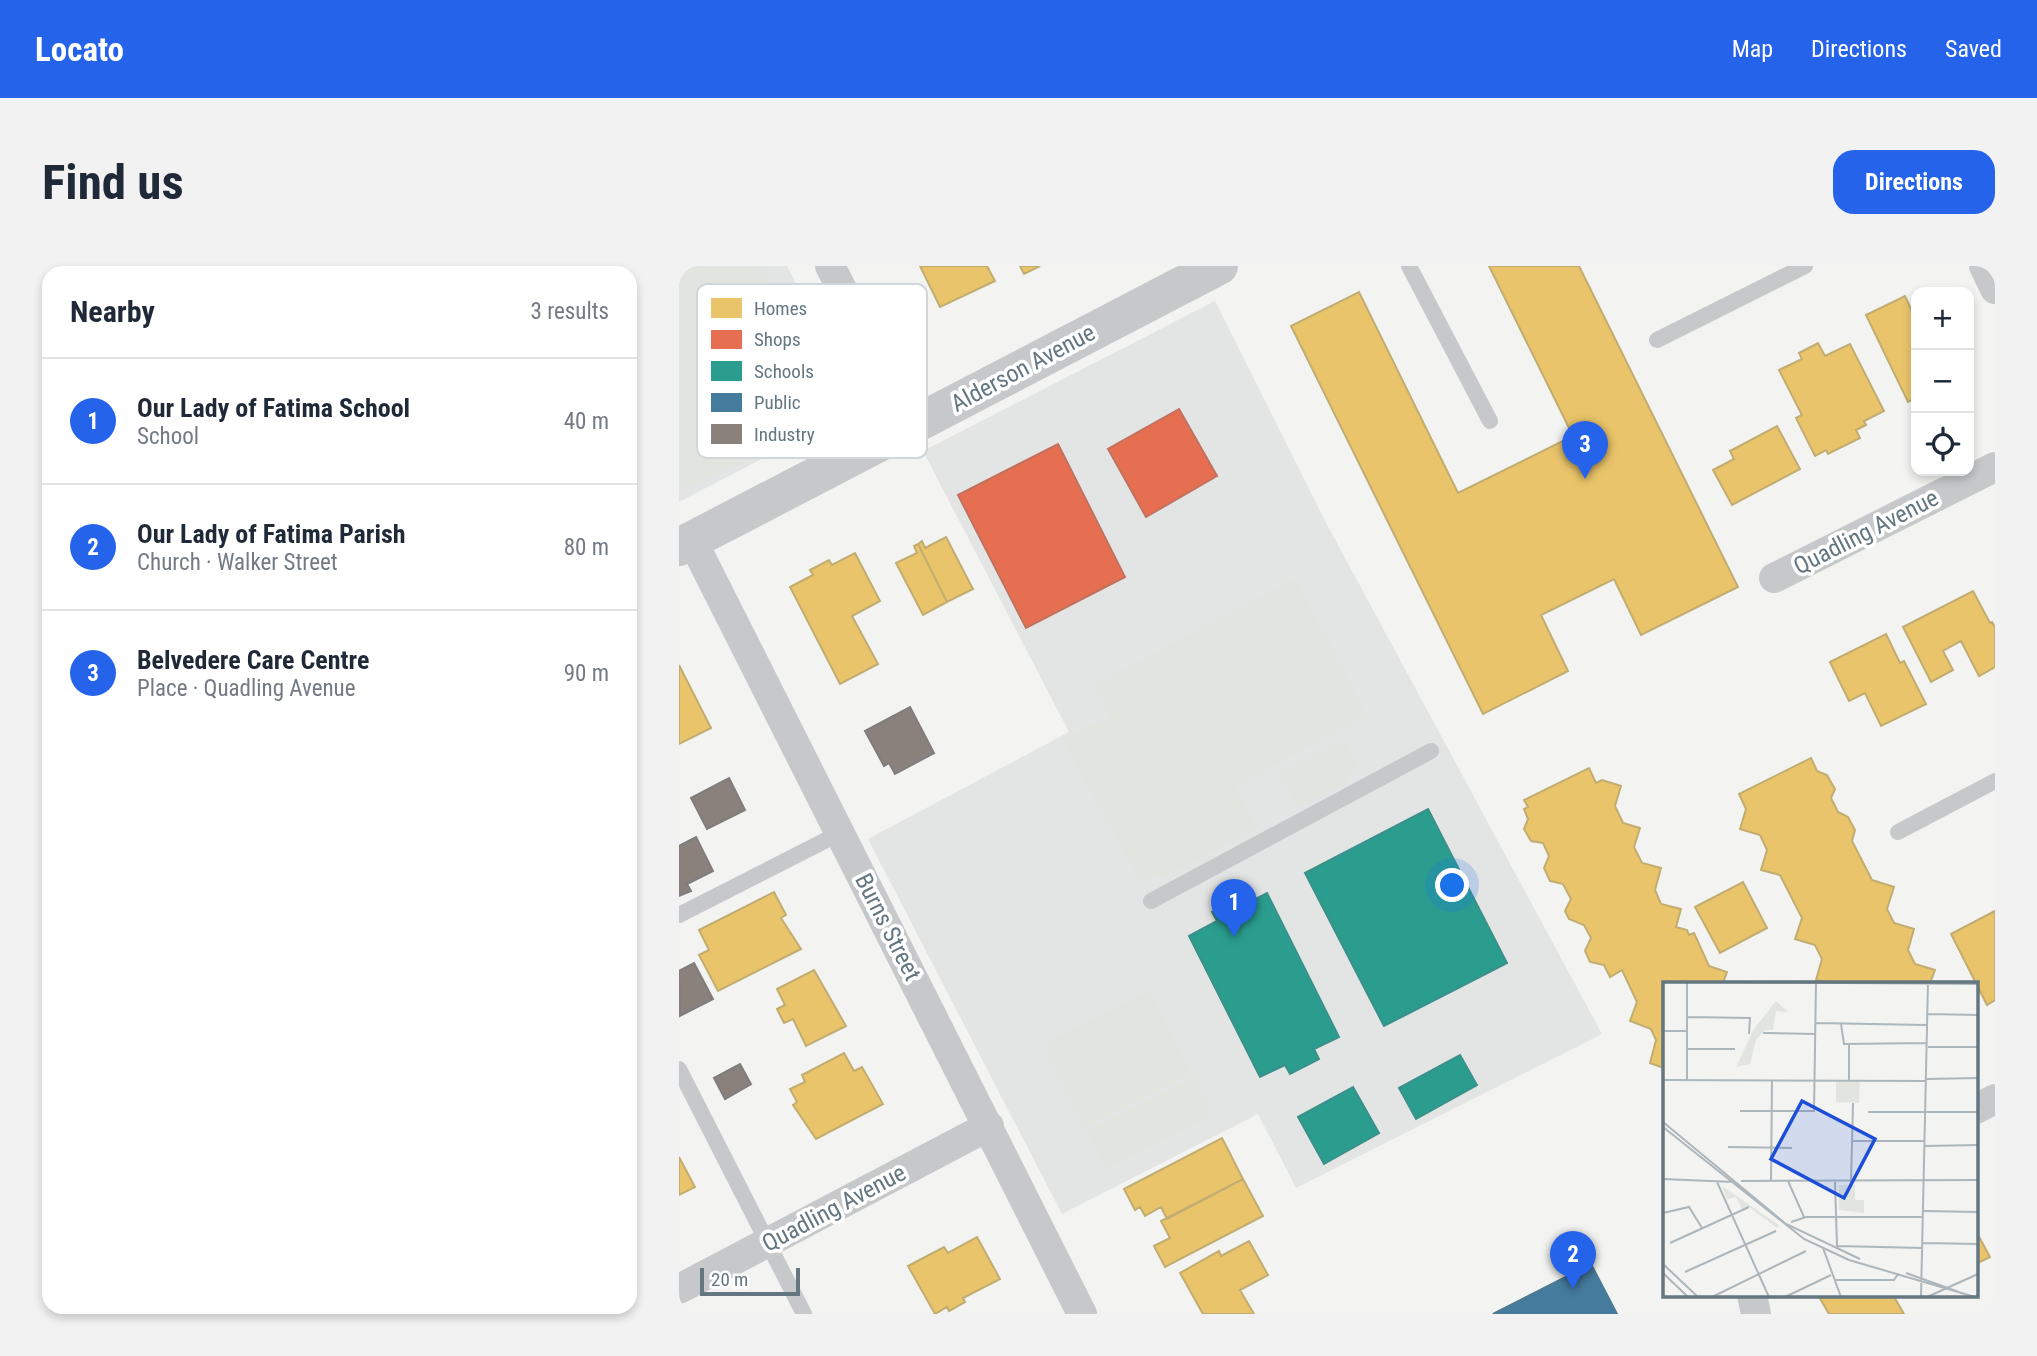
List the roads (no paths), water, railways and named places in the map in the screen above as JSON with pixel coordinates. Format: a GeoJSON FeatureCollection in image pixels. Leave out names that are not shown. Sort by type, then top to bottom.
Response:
{"type":"FeatureCollection","features":[{"type":"Feature","properties":{"kind":"street"},"geometry":{"type":"LineString","coordinates":[[830,266],[839,284]]}},
{"type":"Feature","properties":{"kind":"street","name":"Alderson Avenue"},"geometry":{"type":"LineString","coordinates":[[927,419],[1219,266]]}},
{"type":"Feature","properties":{"kind":"street"},"geometry":{"type":"LineString","coordinates":[[1984,266],[1995,289]]}},
{"type":"Feature","properties":{"kind":"street","name":"Alderson Avenue"},"geometry":{"type":"LineString","coordinates":[[686,544],[851,458]]}},
{"type":"Feature","properties":{"kind":"street","name":"Quadling Avenue"},"geometry":{"type":"LineString","coordinates":[[1774,578],[1995,467]]}},
{"type":"Feature","properties":{"kind":"street","name":"Burns Street"},"geometry":{"type":"LineString","coordinates":[[686,544],[840,833],[1082,1314]]}},
{"type":"Feature","properties":{"kind":"street"},"geometry":{"type":"LineString","coordinates":[[1977,1108],[1995,1099]]}},
{"type":"Feature","properties":{"kind":"street","name":"Quadling Avenue"},"geometry":{"type":"LineString","coordinates":[[679,1289],[989,1126]]}},
{"type":"Feature","properties":{"kind":"street"},"geometry":{"type":"LineString","coordinates":[[1752,1296],[1756,1314]]}},
{"type":"Feature","properties":{"kind":"lane"},"geometry":{"type":"LineString","coordinates":[[1409,266],[1490,421]]}},
{"type":"Feature","properties":{"kind":"lane"},"geometry":{"type":"LineString","coordinates":[[1657,340],[1805,266]]}},
{"type":"Feature","properties":{"kind":"lane"},"geometry":{"type":"LineString","coordinates":[[1151,901],[1431,751]]}},
{"type":"Feature","properties":{"kind":"lane"},"geometry":{"type":"LineString","coordinates":[[1898,832],[1995,781]]}},
{"type":"Feature","properties":{"kind":"lane"},"geometry":{"type":"LineString","coordinates":[[679,915],[840,833]]}},
{"type":"Feature","properties":{"kind":"lane"},"geometry":{"type":"LineString","coordinates":[[679,1069],[804,1314]]}},
{"type":"Feature","properties":{"kind":"place","name":"Belvedere Care Centre"},"geometry":{"type":"Point","coordinates":[1585,479]}},
{"type":"Feature","properties":{"kind":"place","name":"Our Lady of Fatima School"},"geometry":{"type":"Point","coordinates":[1234,937]}},
{"type":"Feature","properties":{"kind":"place","name":"Our Lady of Fatima Parish"},"geometry":{"type":"Point","coordinates":[1573,1289]}}]}
